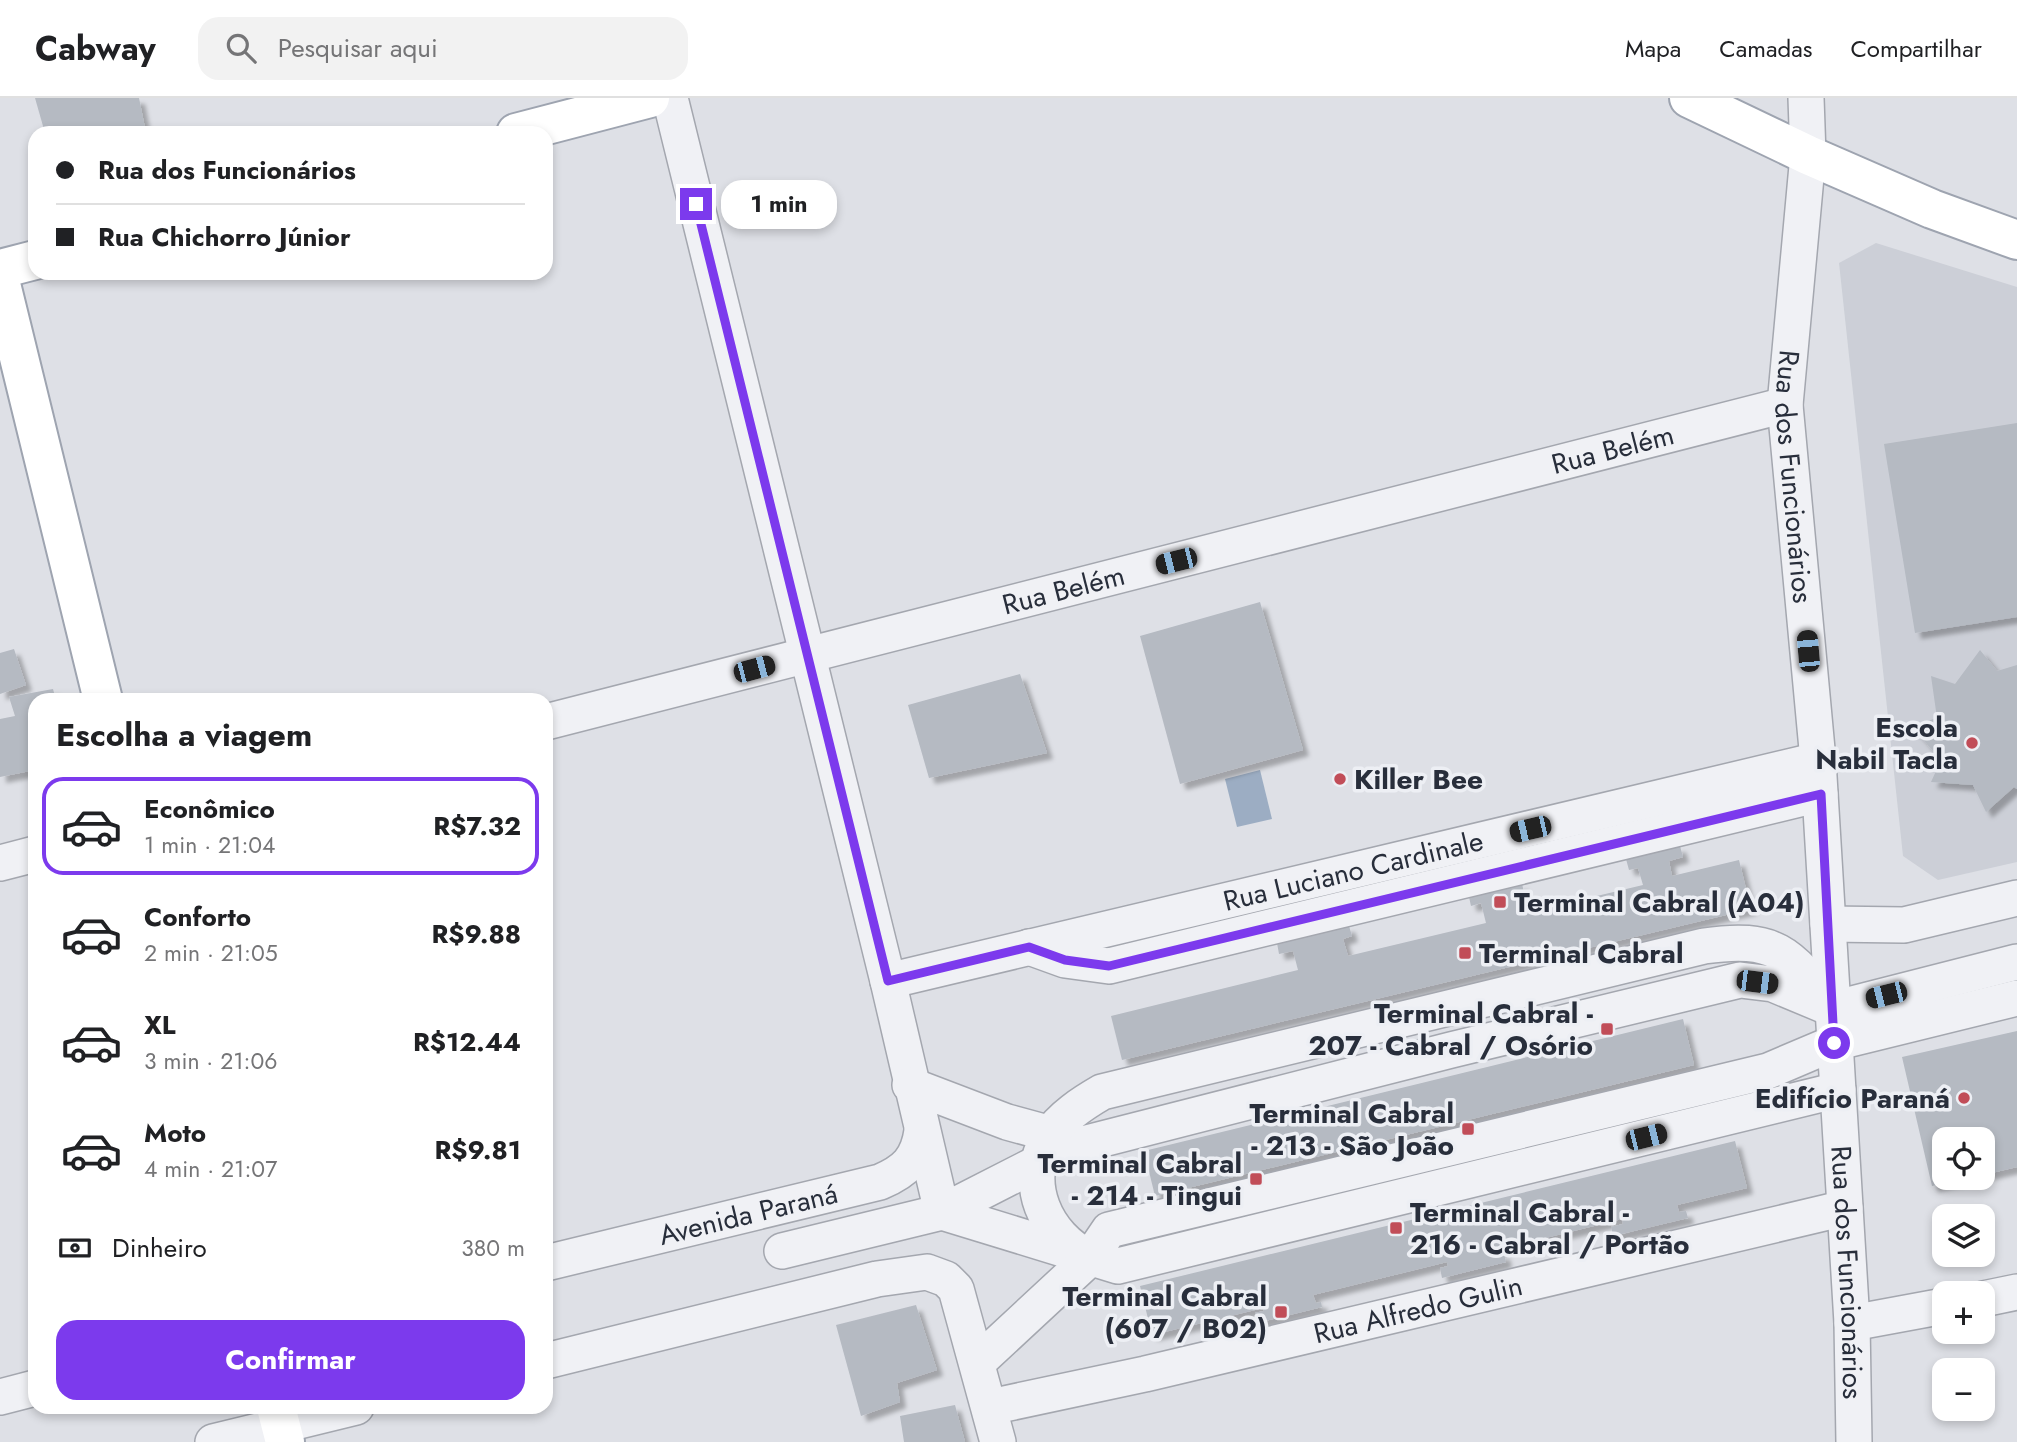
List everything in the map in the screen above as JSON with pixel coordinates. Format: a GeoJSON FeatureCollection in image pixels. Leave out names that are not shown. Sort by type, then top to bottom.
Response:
{"type":"FeatureCollection","features":[{"type":"Feature","properties":{"kind":"main road"},"geometry":{"type":"LineString","coordinates":[[543,126],[650,98]]}},
{"type":"Feature","properties":{"kind":"main road"},"geometry":{"type":"LineString","coordinates":[[1689,98],[1808,155],[1933,209],[2017,240]]}},
{"type":"Feature","properties":{"kind":"main road"},"geometry":{"type":"LineString","coordinates":[[0,269],[28,262]]}},
{"type":"Feature","properties":{"kind":"main road"},"geometry":{"type":"LineString","coordinates":[[0,280],[101,693]]}},
{"type":"Feature","properties":{"kind":"street"},"geometry":{"type":"LineString","coordinates":[[670,98],[888,981],[910,1086],[942,1212]]}},
{"type":"Feature","properties":{"kind":"street","name":"Rua dos Funcionários"},"geometry":{"type":"LineString","coordinates":[[1806,98],[1808,155],[1785,405],[1821,794],[1852,1323],[1854,1442]]}},
{"type":"Feature","properties":{"kind":"street","name":"Rua Belém"},"geometry":{"type":"LineString","coordinates":[[553,720],[1785,405]]}},
{"type":"Feature","properties":{"kind":"street","name":"Rua Luciano Cardinale"},"geometry":{"type":"LineString","coordinates":[[888,981],[1818,760]]}},
{"type":"Feature","properties":{"kind":"street"},"geometry":{"type":"LineString","coordinates":[[1029,947],[1065,960],[1109,966],[1821,794]]}},
{"type":"Feature","properties":{"kind":"street"},"geometry":{"type":"LineString","coordinates":[[0,863],[28,856]]}},
{"type":"Feature","properties":{"kind":"street"},"geometry":{"type":"LineString","coordinates":[[1828,924],[1904,925],[2017,898]]}},
{"type":"Feature","properties":{"kind":"street"},"geometry":{"type":"LineString","coordinates":[[877,1279],[782,1251],[942,1212],[1044,1149],[1078,1106],[1102,1092],[1704,946],[1730,942],[1768,945],[1798,964],[1833,1009]]}},
{"type":"Feature","properties":{"kind":"street"},"geometry":{"type":"LineString","coordinates":[[910,1086],[1044,1149],[1087,1143],[1740,980],[1773,984],[1833,1009],[2017,962]]}},
{"type":"Feature","properties":{"kind":"street"},"geometry":{"type":"LineString","coordinates":[[978,1362],[1106,1251],[1768,1070],[1834,1043],[2017,998]]}},
{"type":"Feature","properties":{"kind":"street"},"geometry":{"type":"LineString","coordinates":[[1044,1149],[1037,1187],[1042,1210],[1055,1232],[1072,1249],[1106,1251],[1838,1090]]}},
{"type":"Feature","properties":{"kind":"street","name":"Avenida Paraná"},"geometry":{"type":"LineString","coordinates":[[553,1261],[880,1182],[911,1164],[920,1146],[922,1131]]}},
{"type":"Feature","properties":{"kind":"street","name":"Rua Alfredo Gulin"},"geometry":{"type":"LineString","coordinates":[[990,1408],[1845,1208]]}},
{"type":"Feature","properties":{"kind":"street"},"geometry":{"type":"LineString","coordinates":[[942,1212],[1106,1251]]}},
{"type":"Feature","properties":{"kind":"street"},"geometry":{"type":"LineString","coordinates":[[553,1359],[877,1279],[927,1272],[946,1279],[961,1300],[998,1442]]}},
{"type":"Feature","properties":{"kind":"street"},"geometry":{"type":"LineString","coordinates":[[1995,1297],[2017,1292]]}},
{"type":"Feature","properties":{"kind":"street"},"geometry":{"type":"LineString","coordinates":[[1852,1323],[1932,1308]]}},
{"type":"Feature","properties":{"kind":"street"},"geometry":{"type":"LineString","coordinates":[[0,1397],[28,1390]]}},
{"type":"Feature","properties":{"kind":"street"},"geometry":{"type":"LineString","coordinates":[[213,1442],[326,1414]]}},
{"type":"Feature","properties":{"kind":"shaded area"},"geometry":{"type":"Polygon","coordinates":[[[1876,243],[2017,287],[2017,862],[1938,880],[1903,856],[1839,263],[1876,243]]]}},
{"type":"Feature","properties":{"kind":"water"},"geometry":{"type":"Polygon","coordinates":[[[1260,770],[1272,819],[1237,827],[1225,779],[1260,770]]]}},
{"type":"Feature","properties":{"kind":"building"},"geometry":{"type":"Polygon","coordinates":[[[35,98],[139,98],[145,126],[43,126],[35,98]]]}},
{"type":"Feature","properties":{"kind":"building"},"geometry":{"type":"Polygon","coordinates":[[[2017,423],[2017,617],[1915,633],[1884,444],[2017,423]]]}},
{"type":"Feature","properties":{"kind":"building"},"geometry":{"type":"Polygon","coordinates":[[[1260,602],[1303,750],[1180,784],[1140,636],[1260,602]]]}},
{"type":"Feature","properties":{"kind":"building"},"geometry":{"type":"Polygon","coordinates":[[[14,649],[26,685],[0,694],[0,653],[14,649]]]}},
{"type":"Feature","properties":{"kind":"building","name":"Escola Nabil Tacla"},"geometry":{"type":"Polygon","coordinates":[[[1980,650],[1997,671],[2017,665],[2017,789],[2014,787],[1986,812],[1973,785],[1931,782],[1941,760],[1911,726],[1937,718],[1931,676],[1955,684],[1980,650]]]}},
{"type":"Feature","properties":{"kind":"building"},"geometry":{"type":"Polygon","coordinates":[[[1020,674],[1047,753],[929,778],[908,705],[1020,674]]]}},
{"type":"Feature","properties":{"kind":"building"},"geometry":{"type":"Polygon","coordinates":[[[53,689],[54,693],[31,693],[53,689]]]}},
{"type":"Feature","properties":{"kind":"building"},"geometry":{"type":"Polygon","coordinates":[[[28,694],[28,771],[0,777],[0,719],[15,716],[9,697],[28,694]]]}},
{"type":"Feature","properties":{"kind":"building","name":"Terminal Cabral"},"geometry":{"type":"Polygon","coordinates":[[[1680,846],[1683,857],[1669,861],[1672,876],[1739,860],[1751,909],[1122,1060],[1111,1016],[1298,970],[1293,951],[1279,954],[1277,943],[1349,926],[1352,936],[1343,939],[1348,956],[1486,923],[1481,903],[1471,906],[1469,897],[1522,884],[1525,896],[1518,898],[1521,914],[1643,885],[1638,868],[1629,870],[1626,859],[1680,846]]]}},
{"type":"Feature","properties":{"kind":"building","name":"Terminal Cabral"},"geometry":{"type":"Polygon","coordinates":[[[1683,1019],[1694,1065],[1155,1196],[1144,1151],[1683,1019]]]}},
{"type":"Feature","properties":{"kind":"building","name":"Edifício Paraná"},"geometry":{"type":"Polygon","coordinates":[[[2017,1031],[2017,1167],[1995,1172],[1995,1127],[1932,1127],[1932,1186],[1902,1057],[2017,1031]]]}},
{"type":"Feature","properties":{"kind":"building"},"geometry":{"type":"Polygon","coordinates":[[[1735,1141],[1747,1188],[1677,1205],[1679,1212],[1686,1211],[1688,1218],[1613,1236],[1611,1227],[1623,1224],[1622,1219],[1497,1250],[1498,1255],[1504,1253],[1506,1262],[1442,1278],[1440,1268],[1448,1266],[1447,1262],[1313,1295],[1316,1303],[1321,1302],[1322,1307],[1257,1323],[1255,1313],[1264,1311],[1263,1308],[1152,1335],[1140,1286],[1735,1141]]]}},
{"type":"Feature","properties":{"kind":"building"},"geometry":{"type":"Polygon","coordinates":[[[916,1305],[937,1370],[897,1383],[900,1402],[861,1416],[836,1325],[916,1305]]]}},
{"type":"Feature","properties":{"kind":"building"},"geometry":{"type":"Polygon","coordinates":[[[955,1405],[965,1442],[904,1442],[900,1416],[955,1405]]]}},
{"type":"Feature","properties":{"kind":"place","name":"Escola Nabil Tacla"},"geometry":{"type":"Point","coordinates":[1972,743]}},
{"type":"Feature","properties":{"kind":"place","name":"Killer Bee"},"geometry":{"type":"Point","coordinates":[1340,779]}},
{"type":"Feature","properties":{"kind":"place","name":"Terminal Cabral (A04)"},"geometry":{"type":"Point","coordinates":[1500,902]}},
{"type":"Feature","properties":{"kind":"place","name":"Terminal Cabral"},"geometry":{"type":"Point","coordinates":[1465,953]}},
{"type":"Feature","properties":{"kind":"place","name":"Terminal Cabral - 207 - Cabral / Osório"},"geometry":{"type":"Point","coordinates":[1607,1029]}},
{"type":"Feature","properties":{"kind":"place","name":"Edifício Paraná"},"geometry":{"type":"Point","coordinates":[1964,1098]}},
{"type":"Feature","properties":{"kind":"place","name":"Terminal Cabral - 213 - São João"},"geometry":{"type":"Point","coordinates":[1468,1129]}},
{"type":"Feature","properties":{"kind":"place","name":"Terminal Cabral - 214 - Tingui"},"geometry":{"type":"Point","coordinates":[1256,1179]}},
{"type":"Feature","properties":{"kind":"place","name":"Terminal Cabral - 216 - Cabral / Portão"},"geometry":{"type":"Point","coordinates":[1396,1228]}},
{"type":"Feature","properties":{"kind":"place","name":"Terminal Cabral (607 / B02)"},"geometry":{"type":"Point","coordinates":[1281,1312]}},
{"type":"Feature","properties":{"kind":"route"},"geometry":{"type":"LineString","coordinates":[[696,204],[888,981],[1029,947],[1065,960],[1109,966],[1821,794],[1834,1043]]}}]}
